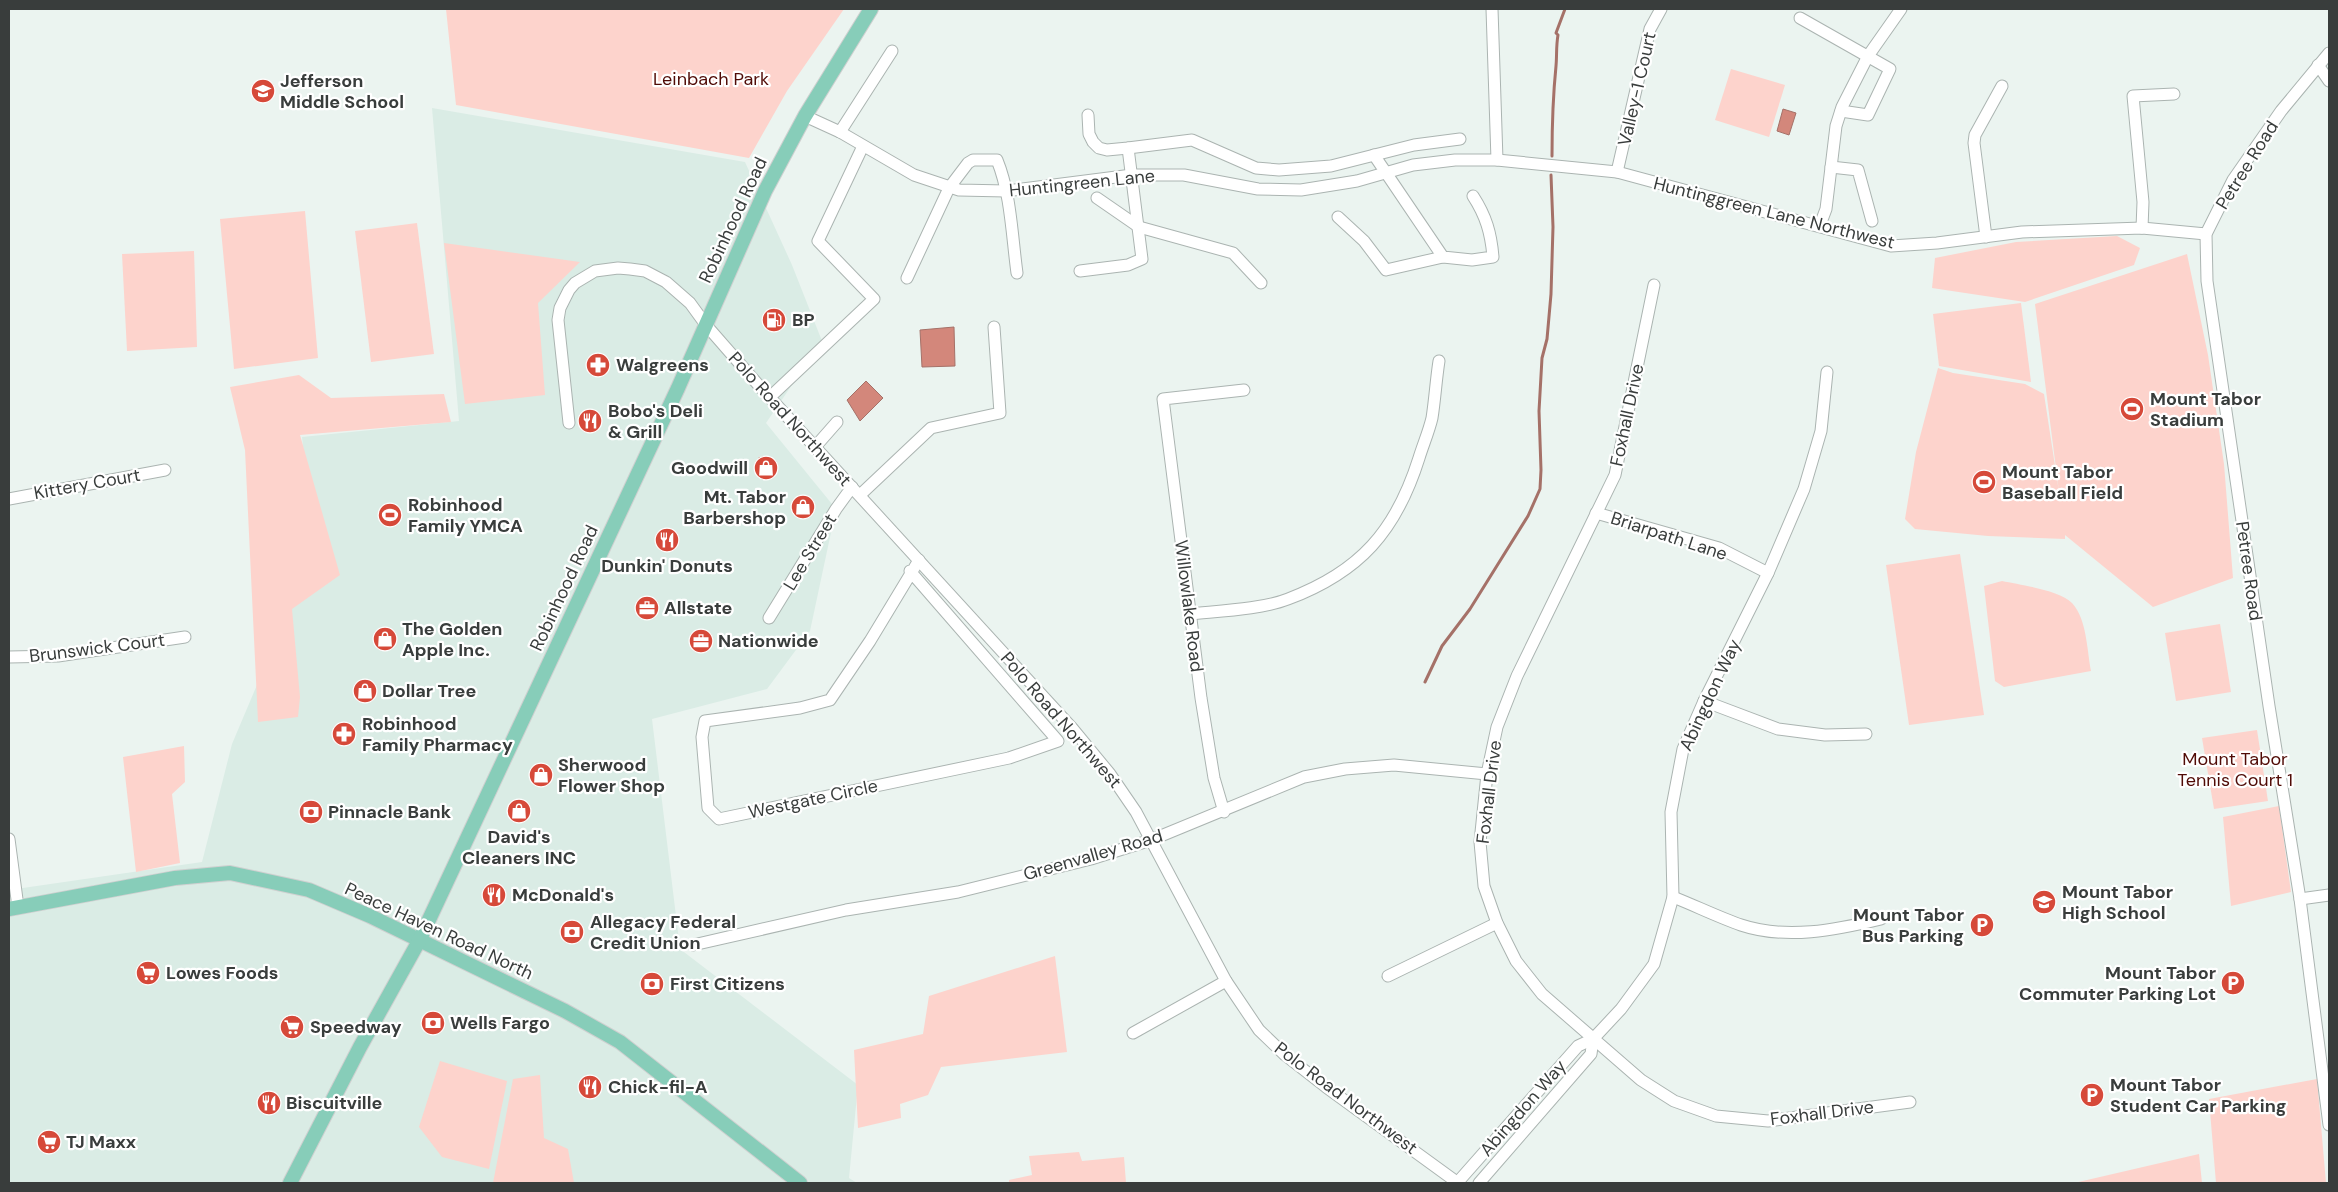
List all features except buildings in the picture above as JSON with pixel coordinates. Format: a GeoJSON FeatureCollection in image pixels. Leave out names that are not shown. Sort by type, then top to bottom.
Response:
{"type":"FeatureCollection","features":[{"type":"Feature","properties":{"kind":"main road","name":"Robinhood Road"},"geometry":{"type":"LineString","coordinates":[[290,1183],[360,1047],[419,941],[706,325],[765,191],[805,116],[871,9]]}},
{"type":"Feature","properties":{"kind":"main road","name":"Peace Haven Road North"},"geometry":{"type":"LineString","coordinates":[[13,908],[175,878],[230,873],[309,890],[370,916],[565,1011],[620,1042],[800,1183]]}},
{"type":"Feature","properties":{"kind":"street"},"geometry":{"type":"LineString","coordinates":[[1492,9],[1497,160]]}},
{"type":"Feature","properties":{"kind":"street","name":"Valley-1 Court"},"geometry":{"type":"LineString","coordinates":[[1617,172],[1650,29],[1661,9]]}},
{"type":"Feature","properties":{"kind":"street"},"geometry":{"type":"LineString","coordinates":[[1820,226],[1826,209],[1836,126],[1841,111],[1868,56],[1901,9]]}},
{"type":"Feature","properties":{"kind":"street"},"geometry":{"type":"LineString","coordinates":[[1800,18],[1890,69],[1868,115],[1841,111]]}},
{"type":"Feature","properties":{"kind":"street"},"geometry":{"type":"LineString","coordinates":[[840,132],[892,52]]}},
{"type":"Feature","properties":{"kind":"street","name":"Petree Road"},"geometry":{"type":"LineString","coordinates":[[2329,53],[2252,150],[2233,180],[2206,234],[2207,281],[2213,328],[2325,1063],[2329,1125]]}},
{"type":"Feature","properties":{"kind":"street"},"geometry":{"type":"LineString","coordinates":[[2318,65],[2329,82]]}},
{"type":"Feature","properties":{"kind":"street"},"geometry":{"type":"LineString","coordinates":[[1986,237],[1974,143],[1975,135],[2002,86]]}},
{"type":"Feature","properties":{"kind":"street"},"geometry":{"type":"LineString","coordinates":[[2142,228],[2143,202],[2133,96],[2174,94]]}},
{"type":"Feature","properties":{"kind":"street"},"geometry":{"type":"LineString","coordinates":[[1088,115],[1089,134],[1099,148],[1107,150],[1192,140],[1256,168],[1279,170],[1331,166],[1414,145],[1460,139]]}},
{"type":"Feature","properties":{"kind":"street","name":"Huntingreen Lane"},"geometry":{"type":"LineString","coordinates":[[805,116],[840,132],[914,175],[948,188],[959,190],[1006,191],[1132,175],[1184,175],[1258,189],[1300,190],[1350,182],[1413,165],[1455,160],[1497,160],[1552,166]]}},
{"type":"Feature","properties":{"kind":"street"},"geometry":{"type":"LineString","coordinates":[[770,397],[874,299],[818,241],[863,146]]}},
{"type":"Feature","properties":{"kind":"street"},"geometry":{"type":"LineString","coordinates":[[1080,271],[1128,265],[1142,259],[1128,148]]}},
{"type":"Feature","properties":{"kind":"street"},"geometry":{"type":"LineString","coordinates":[[1374,155],[1444,256]]}},
{"type":"Feature","properties":{"kind":"street"},"geometry":{"type":"LineString","coordinates":[[907,278],[948,188],[968,163],[973,160],[997,160],[1006,191],[1017,273]]}},
{"type":"Feature","properties":{"kind":"street","name":"Huntinggreen Lane Northwest"},"geometry":{"type":"LineString","coordinates":[[1552,166],[1617,172],[1890,246],[1937,243],[2022,232],[2142,228],[2206,234]]}},
{"type":"Feature","properties":{"kind":"street"},"geometry":{"type":"LineString","coordinates":[[1831,167],[1858,170],[1872,221]]}},
{"type":"Feature","properties":{"kind":"street"},"geometry":{"type":"LineString","coordinates":[[1338,217],[1364,241],[1386,270],[1444,256],[1472,260],[1493,257],[1491,236],[1483,212],[1473,196]]}},
{"type":"Feature","properties":{"kind":"street"},"geometry":{"type":"LineString","coordinates":[[1097,198],[1139,226],[1233,253],[1261,283]]}},
{"type":"Feature","properties":{"kind":"street","name":"Polo Road Northwest"},"geometry":{"type":"LineString","coordinates":[[569,423],[558,320],[564,298],[575,283],[586,275],[604,269],[618,268],[646,271],[666,282],[690,303],[706,325],[770,397],[1072,728],[1117,783],[1136,812],[1226,981],[1255,1024],[1284,1055],[1458,1183]]}},
{"type":"Feature","properties":{"kind":"street","name":"Foxhall Drive"},"geometry":{"type":"LineString","coordinates":[[1654,285],[1615,475],[1517,676],[1497,727],[1487,774],[1480,842],[1484,886],[1497,923],[1516,961],[1542,994],[1641,1080],[1674,1101],[1716,1116],[1768,1121],[1910,1102]]}},
{"type":"Feature","properties":{"kind":"street","name":"Lee Street"},"geometry":{"type":"LineString","coordinates":[[769,618],[836,509],[856,491],[931,428],[1000,413],[994,328]]}},
{"type":"Feature","properties":{"kind":"street"},"geometry":{"type":"LineString","coordinates":[[1190,614],[1237,609],[1287,600],[1340,574],[1368,550],[1394,518],[1409,490],[1432,420],[1439,361]]}},
{"type":"Feature","properties":{"kind":"street","name":"Abingdon Way"},"geometry":{"type":"LineString","coordinates":[[1458,1183],[1578,1046],[1593,1039],[1621,1009],[1654,964],[1673,897],[1671,812],[1683,749],[1704,701],[1768,573],[1804,489],[1821,431],[1827,372]]}},
{"type":"Feature","properties":{"kind":"street","name":"Willowlake Road"},"geometry":{"type":"LineString","coordinates":[[1224,812],[1214,778],[1190,614],[1163,399],[1244,390]]}},
{"type":"Feature","properties":{"kind":"street"},"geometry":{"type":"LineString","coordinates":[[815,446],[837,422]]}},
{"type":"Feature","properties":{"kind":"street","name":"Kittery Court"},"geometry":{"type":"LineString","coordinates":[[9,499],[166,470]]}},
{"type":"Feature","properties":{"kind":"street","name":"Briarpath Lane"},"geometry":{"type":"LineString","coordinates":[[1596,513],[1719,548],[1768,573]]}},
{"type":"Feature","properties":{"kind":"street","name":"Westgate Circle"},"geometry":{"type":"LineString","coordinates":[[919,560],[910,571],[870,641],[830,700],[800,708],[705,721],[702,737],[708,808],[719,819],[1009,758],[1058,741]]}},
{"type":"Feature","properties":{"kind":"street"},"geometry":{"type":"LineString","coordinates":[[910,571],[1058,741],[1072,728]]}},
{"type":"Feature","properties":{"kind":"street","name":"Brunswick Court"},"geometry":{"type":"LineString","coordinates":[[9,657],[58,656],[185,637]]}},
{"type":"Feature","properties":{"kind":"street"},"geometry":{"type":"LineString","coordinates":[[1704,701],[1778,729],[1825,735],[1866,734]]}},
{"type":"Feature","properties":{"kind":"street","name":"Greenvalley Road"},"geometry":{"type":"LineString","coordinates":[[693,945],[846,910],[958,892],[1091,858],[1151,840],[1224,812],[1304,777],[1346,769],[1394,765],[1487,774]]}},
{"type":"Feature","properties":{"kind":"street"},"geometry":{"type":"LineString","coordinates":[[9,838],[13,908]]}},
{"type":"Feature","properties":{"kind":"street"},"geometry":{"type":"LineString","coordinates":[[2300,900],[2329,895]]}},
{"type":"Feature","properties":{"kind":"street"},"geometry":{"type":"LineString","coordinates":[[1673,897],[1742,925],[1792,933],[1841,929],[1881,919]]}},
{"type":"Feature","properties":{"kind":"street"},"geometry":{"type":"LineString","coordinates":[[1388,976],[1497,923]]}},
{"type":"Feature","properties":{"kind":"street"},"geometry":{"type":"LineString","coordinates":[[1133,1033],[1226,981]]}},
{"type":"Feature","properties":{"kind":"street","name":"Abingdon Way"},"geometry":{"type":"LineString","coordinates":[[1480,1183],[1591,1054],[1593,1039]]}},
{"type":"Feature","properties":{"kind":"shaded area"},"geometry":{"type":"Polygon","coordinates":[[[432,108],[745,162],[792,265],[822,341],[766,423],[836,509],[810,631],[767,689],[652,719],[680,949],[858,1085],[849,1178],[857,1183],[9,1183],[9,890],[202,862],[232,744],[314,550],[302,437],[459,421],[432,108]]]}},
{"type":"Feature","properties":{"kind":"shaded area"},"geometry":{"type":"Polygon","coordinates":[[[1783,109],[1796,113],[1789,135],[1777,131],[1783,109]]]}},
{"type":"Feature","properties":{"kind":"shaded area"},"geometry":{"type":"Polygon","coordinates":[[[954,327],[955,366],[922,367],[920,330],[954,327]]]}},
{"type":"Feature","properties":{"kind":"shaded area"},"geometry":{"type":"Polygon","coordinates":[[[866,381],[883,398],[860,421],[847,400],[866,381]]]}},
{"type":"Feature","properties":{"kind":"green space","name":"Leinbach Park"},"geometry":{"type":"Polygon","coordinates":[[[446,9],[844,9],[787,91],[749,158],[456,105],[446,9]]]}},
{"type":"Feature","properties":{"kind":"green space"},"geometry":{"type":"Polygon","coordinates":[[[1731,69],[1785,85],[1769,137],[1715,120],[1731,69]]]}},
{"type":"Feature","properties":{"kind":"green space"},"geometry":{"type":"Polygon","coordinates":[[[305,211],[318,358],[234,369],[220,219],[305,211]]]}},
{"type":"Feature","properties":{"kind":"green space"},"geometry":{"type":"Polygon","coordinates":[[[417,223],[434,354],[371,362],[355,231],[417,223]]]}},
{"type":"Feature","properties":{"kind":"green space"},"geometry":{"type":"Polygon","coordinates":[[[2117,236],[2140,248],[2134,265],[2025,302],[1932,288],[1935,258],[2016,242],[2117,236]]]}},
{"type":"Feature","properties":{"kind":"green space"},"geometry":{"type":"Polygon","coordinates":[[[444,243],[580,262],[538,303],[545,395],[465,404],[444,243]]]}},
{"type":"Feature","properties":{"kind":"green space"},"geometry":{"type":"Polygon","coordinates":[[[194,251],[197,347],[127,351],[122,254],[194,251]]]}},
{"type":"Feature","properties":{"kind":"green space","name":"Mount Tabor Stadium"},"geometry":{"type":"Polygon","coordinates":[[[2187,254],[2208,355],[2224,464],[2233,578],[2153,607],[2065,535],[2065,539],[1988,536],[1915,529],[1905,519],[1916,452],[1938,368],[1953,373],[2025,384],[2044,394],[2059,492],[2035,304],[2187,254]]]}},
{"type":"Feature","properties":{"kind":"green space"},"geometry":{"type":"Polygon","coordinates":[[[2021,303],[2031,382],[1939,366],[1933,314],[2021,303]]]}},
{"type":"Feature","properties":{"kind":"green space"},"geometry":{"type":"Polygon","coordinates":[[[299,375],[331,398],[444,394],[451,422],[300,435],[340,575],[292,609],[300,697],[298,717],[258,722],[245,450],[230,387],[299,375]]]}},
{"type":"Feature","properties":{"kind":"green space"},"geometry":{"type":"Polygon","coordinates":[[[1960,554],[1984,715],[1909,725],[1886,565],[1960,554]]]}},
{"type":"Feature","properties":{"kind":"green space"},"geometry":{"type":"Polygon","coordinates":[[[2002,581],[2049,591],[2066,598],[2072,603],[2084,626],[2091,671],[2004,687],[1995,681],[1984,586],[2002,581]]]}},
{"type":"Feature","properties":{"kind":"green space"},"geometry":{"type":"Polygon","coordinates":[[[2220,624],[2231,692],[2176,701],[2165,633],[2220,624]]]}},
{"type":"Feature","properties":{"kind":"green space","name":"Mount Tabor Tennis Court 1"},"geometry":{"type":"Polygon","coordinates":[[[2257,730],[2268,801],[2214,809],[2202,738],[2257,730]]]}},
{"type":"Feature","properties":{"kind":"green space"},"geometry":{"type":"Polygon","coordinates":[[[184,746],[185,782],[172,794],[180,863],[136,872],[123,757],[184,746]]]}},
{"type":"Feature","properties":{"kind":"green space"},"geometry":{"type":"Polygon","coordinates":[[[2279,806],[2291,892],[2231,906],[2223,817],[2279,806]]]}},
{"type":"Feature","properties":{"kind":"green space"},"geometry":{"type":"Polygon","coordinates":[[[1055,956],[1067,1052],[941,1067],[928,1095],[900,1104],[901,1118],[858,1128],[854,1050],[923,1034],[929,996],[1055,956]]]}},
{"type":"Feature","properties":{"kind":"green space"},"geometry":{"type":"Polygon","coordinates":[[[440,1061],[507,1081],[489,1169],[442,1157],[419,1127],[440,1061]]]}},
{"type":"Feature","properties":{"kind":"green space"},"geometry":{"type":"Polygon","coordinates":[[[540,1075],[544,1138],[568,1149],[574,1183],[493,1183],[513,1079],[540,1075]]]}},
{"type":"Feature","properties":{"kind":"green space"},"geometry":{"type":"Polygon","coordinates":[[[2317,1079],[2326,1183],[2216,1183],[2209,1099],[2317,1079]]]}},
{"type":"Feature","properties":{"kind":"green space"},"geometry":{"type":"Polygon","coordinates":[[[1079,1152],[1082,1161],[1124,1157],[1126,1183],[1009,1183],[1009,1180],[1032,1175],[1029,1156],[1079,1152]]]}},
{"type":"Feature","properties":{"kind":"green space"},"geometry":{"type":"Polygon","coordinates":[[[2199,1154],[2202,1183],[2074,1183],[2199,1154]]]}},
{"type":"Feature","properties":{"kind":"waterway"},"geometry":{"type":"LineString","coordinates":[[1552,156],[1553,100],[1558,35],[1556,33],[1565,9]]}},
{"type":"Feature","properties":{"kind":"waterway"},"geometry":{"type":"LineString","coordinates":[[1425,682],[1442,646],[1470,609],[1528,516],[1540,489],[1539,411],[1542,358],[1547,339],[1551,294],[1553,227],[1551,175]]}},
{"type":"Feature","properties":{"kind":"place","name":"Jefferson Middle School"},"geometry":{"type":"Point","coordinates":[263,91]}},
{"type":"Feature","properties":{"kind":"place","name":"BP"},"geometry":{"type":"Point","coordinates":[774,320]}},
{"type":"Feature","properties":{"kind":"place","name":"Walgreens"},"geometry":{"type":"Point","coordinates":[598,365]}},
{"type":"Feature","properties":{"kind":"place","name":"Mount Tabor Stadium"},"geometry":{"type":"Point","coordinates":[2132,409]}},
{"type":"Feature","properties":{"kind":"place","name":"Bobo's Deli & Grill"},"geometry":{"type":"Point","coordinates":[590,421]}},
{"type":"Feature","properties":{"kind":"place","name":"Goodwill"},"geometry":{"type":"Point","coordinates":[766,468]}},
{"type":"Feature","properties":{"kind":"place","name":"Mount Tabor Baseball Field"},"geometry":{"type":"Point","coordinates":[1984,482]}},
{"type":"Feature","properties":{"kind":"place","name":"Mt. Tabor Barbershop"},"geometry":{"type":"Point","coordinates":[803,507]}},
{"type":"Feature","properties":{"kind":"place","name":"Robinhood Family YMCA"},"geometry":{"type":"Point","coordinates":[390,515]}},
{"type":"Feature","properties":{"kind":"place","name":"Dunkin' Donuts"},"geometry":{"type":"Point","coordinates":[667,540]}},
{"type":"Feature","properties":{"kind":"place","name":"Allstate"},"geometry":{"type":"Point","coordinates":[647,608]}},
{"type":"Feature","properties":{"kind":"place","name":"The Golden Apple Inc."},"geometry":{"type":"Point","coordinates":[385,639]}},
{"type":"Feature","properties":{"kind":"place","name":"Nationwide"},"geometry":{"type":"Point","coordinates":[701,641]}},
{"type":"Feature","properties":{"kind":"place","name":"Dollar Tree"},"geometry":{"type":"Point","coordinates":[365,691]}},
{"type":"Feature","properties":{"kind":"place","name":"Robinhood Family Pharmacy"},"geometry":{"type":"Point","coordinates":[344,734]}},
{"type":"Feature","properties":{"kind":"place","name":"Sherwood Flower Shop"},"geometry":{"type":"Point","coordinates":[541,775]}},
{"type":"Feature","properties":{"kind":"place","name":"David's Cleaners INC"},"geometry":{"type":"Point","coordinates":[519,811]}},
{"type":"Feature","properties":{"kind":"place","name":"Pinnacle Bank"},"geometry":{"type":"Point","coordinates":[311,812]}},
{"type":"Feature","properties":{"kind":"place","name":"McDonald's"},"geometry":{"type":"Point","coordinates":[494,895]}},
{"type":"Feature","properties":{"kind":"place","name":"Mount Tabor High School"},"geometry":{"type":"Point","coordinates":[2044,902]}},
{"type":"Feature","properties":{"kind":"place","name":"Mount Tabor Bus Parking"},"geometry":{"type":"Point","coordinates":[1982,925]}},
{"type":"Feature","properties":{"kind":"place","name":"Allegacy Federal Credit Union"},"geometry":{"type":"Point","coordinates":[572,932]}},
{"type":"Feature","properties":{"kind":"place","name":"Lowes Foods"},"geometry":{"type":"Point","coordinates":[148,973]}},
{"type":"Feature","properties":{"kind":"place","name":"Mount Tabor Commuter Parking Lot"},"geometry":{"type":"Point","coordinates":[2233,983]}},
{"type":"Feature","properties":{"kind":"place","name":"First Citizens"},"geometry":{"type":"Point","coordinates":[652,984]}},
{"type":"Feature","properties":{"kind":"place","name":"Wells Fargo"},"geometry":{"type":"Point","coordinates":[433,1023]}},
{"type":"Feature","properties":{"kind":"place","name":"Speedway"},"geometry":{"type":"Point","coordinates":[292,1027]}},
{"type":"Feature","properties":{"kind":"place","name":"Chick-fil-A"},"geometry":{"type":"Point","coordinates":[590,1087]}},
{"type":"Feature","properties":{"kind":"place","name":"Mount Tabor Student Car Parking"},"geometry":{"type":"Point","coordinates":[2092,1095]}},
{"type":"Feature","properties":{"kind":"place","name":"Biscuitville"},"geometry":{"type":"Point","coordinates":[269,1103]}},
{"type":"Feature","properties":{"kind":"place","name":"TJ Maxx"},"geometry":{"type":"Point","coordinates":[49,1142]}}]}
